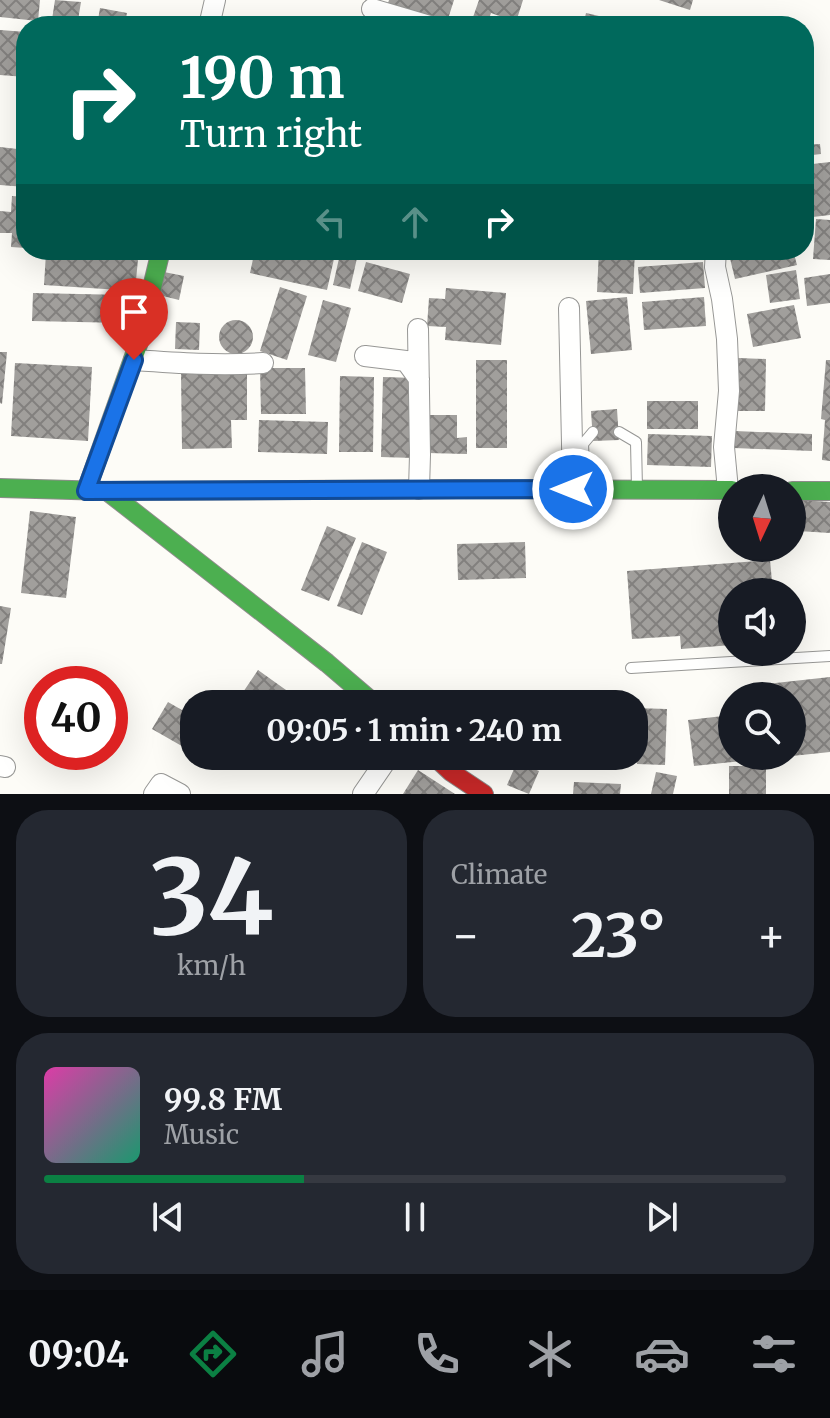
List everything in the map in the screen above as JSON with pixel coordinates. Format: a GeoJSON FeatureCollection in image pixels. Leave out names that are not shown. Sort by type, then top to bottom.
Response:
{"type":"FeatureCollection","features":[{"type":"Feature","properties":{"kind":"street"},"geometry":{"type":"LineString","coordinates":[[86,491],[134,360],[160,260]]}},
{"type":"Feature","properties":{"kind":"street"},"geometry":{"type":"LineString","coordinates":[[715,260],[728,365],[724,447],[728,474]]}},
{"type":"Feature","properties":{"kind":"street"},"geometry":{"type":"LineString","coordinates":[[569,308],[579,489]]}},
{"type":"Feature","properties":{"kind":"street"},"geometry":{"type":"LineString","coordinates":[[418,329],[419,489]]}},
{"type":"Feature","properties":{"kind":"street"},"geometry":{"type":"LineString","coordinates":[[365,356],[406,361],[419,379]]}},
{"type":"Feature","properties":{"kind":"street"},"geometry":{"type":"LineString","coordinates":[[134,360],[263,363]]}},
{"type":"Feature","properties":{"kind":"street"},"geometry":{"type":"LineString","coordinates":[[0,488],[86,491],[718,490]]}},
{"type":"Feature","properties":{"kind":"street"},"geometry":{"type":"LineString","coordinates":[[107,491],[359,690]]}},
{"type":"Feature","properties":{"kind":"street"},"geometry":{"type":"LineString","coordinates":[[806,491],[830,491]]}},
{"type":"Feature","properties":{"kind":"street"},"geometry":{"type":"LineString","coordinates":[[363,794],[379,770]]}},
{"type":"Feature","properties":{"kind":"street"},"geometry":{"type":"LineString","coordinates":[[449,770],[484,794]]}},
{"type":"Feature","properties":{"kind":"street"},"geometry":{"type":"LineString","coordinates":[[154,794],[161,784],[180,794]]}},
{"type":"Feature","properties":{"kind":"lane"},"geometry":{"type":"LineString","coordinates":[[579,489],[583,444],[593,432]]}},
{"type":"Feature","properties":{"kind":"lane"},"geometry":{"type":"LineString","coordinates":[[619,432],[636,442],[637,491]]}},
{"type":"Feature","properties":{"kind":"lane"},"geometry":{"type":"LineString","coordinates":[[631,668],[830,656]]}},
{"type":"Feature","properties":{"kind":"building"},"geometry":{"type":"Polygon","coordinates":[[[0,0],[40,0],[38,16],[0,17],[0,0]]]}},
{"type":"Feature","properties":{"kind":"building"},"geometry":{"type":"Polygon","coordinates":[[[55,0],[81,2],[79,16],[53,16],[55,0]]]}},
{"type":"Feature","properties":{"kind":"building"},"geometry":{"type":"Polygon","coordinates":[[[389,0],[454,0],[449,16],[428,16],[388,3],[389,0]]]}},
{"type":"Feature","properties":{"kind":"building"},"geometry":{"type":"Polygon","coordinates":[[[479,0],[523,0],[518,16],[491,13],[490,16],[473,16],[479,0]]]}},
{"type":"Feature","properties":{"kind":"building"},"geometry":{"type":"Polygon","coordinates":[[[659,0],[693,0],[690,10],[659,0]]]}},
{"type":"Feature","properties":{"kind":"building"},"geometry":{"type":"Polygon","coordinates":[[[100,8],[127,13],[126,16],[99,16],[100,8]]]}},
{"type":"Feature","properties":{"kind":"building"},"geometry":{"type":"Polygon","coordinates":[[[0,30],[16,31],[16,76],[0,75],[0,30]]]}},
{"type":"Feature","properties":{"kind":"building"},"geometry":{"type":"Polygon","coordinates":[[[814,144],[820,144],[821,154],[814,155],[814,144]]]}},
{"type":"Feature","properties":{"kind":"building"},"geometry":{"type":"Polygon","coordinates":[[[0,147],[16,149],[16,186],[0,185],[0,147]]]}},
{"type":"Feature","properties":{"kind":"building"},"geometry":{"type":"Polygon","coordinates":[[[830,162],[830,215],[814,217],[814,164],[830,162]]]}},
{"type":"Feature","properties":{"kind":"building"},"geometry":{"type":"Polygon","coordinates":[[[12,196],[16,196],[16,247],[11,247],[12,233],[0,233],[0,211],[11,212],[12,196]]]}},
{"type":"Feature","properties":{"kind":"building"},"geometry":{"type":"Polygon","coordinates":[[[816,219],[830,220],[830,260],[814,259],[816,219]]]}},
{"type":"Feature","properties":{"kind":"building"},"geometry":{"type":"Polygon","coordinates":[[[46,260],[138,260],[135,291],[44,285],[46,260]]]}},
{"type":"Feature","properties":{"kind":"building"},"geometry":{"type":"Polygon","coordinates":[[[253,260],[334,260],[327,290],[250,273],[253,260]]]}},
{"type":"Feature","properties":{"kind":"building"},"geometry":{"type":"Polygon","coordinates":[[[339,260],[357,260],[350,289],[333,285],[339,260]]]}},
{"type":"Feature","properties":{"kind":"building"},"geometry":{"type":"Polygon","coordinates":[[[599,260],[635,260],[633,294],[597,292],[599,260]]]}},
{"type":"Feature","properties":{"kind":"building"},"geometry":{"type":"Polygon","coordinates":[[[730,260],[796,260],[797,265],[735,279],[730,260]]]}},
{"type":"Feature","properties":{"kind":"building"},"geometry":{"type":"Polygon","coordinates":[[[366,262],[410,274],[402,303],[358,291],[366,262]]]}},
{"type":"Feature","properties":{"kind":"building"},"geometry":{"type":"Polygon","coordinates":[[[703,262],[705,288],[640,293],[638,267],[703,262]]]}},
{"type":"Feature","properties":{"kind":"building"},"geometry":{"type":"Polygon","coordinates":[[[796,270],[800,299],[770,303],[766,275],[796,270]]]}},
{"type":"Feature","properties":{"kind":"building"},"geometry":{"type":"Polygon","coordinates":[[[164,272],[184,276],[179,300],[159,295],[164,272]]]}},
{"type":"Feature","properties":{"kind":"building"},"geometry":{"type":"Polygon","coordinates":[[[830,274],[830,303],[807,306],[804,278],[830,274]]]}},
{"type":"Feature","properties":{"kind":"building"},"geometry":{"type":"Polygon","coordinates":[[[280,287],[307,296],[287,360],[260,351],[280,287]]]}},
{"type":"Feature","properties":{"kind":"building"},"geometry":{"type":"Polygon","coordinates":[[[446,288],[506,293],[501,345],[445,340],[446,327],[427,326],[429,298],[445,299],[446,288]]]}},
{"type":"Feature","properties":{"kind":"building"},"geometry":{"type":"Polygon","coordinates":[[[33,293],[125,295],[124,323],[32,321],[33,293]]]}},
{"type":"Feature","properties":{"kind":"building"},"geometry":{"type":"Polygon","coordinates":[[[627,297],[632,350],[591,354],[586,301],[627,297]]]}},
{"type":"Feature","properties":{"kind":"building"},"geometry":{"type":"Polygon","coordinates":[[[704,297],[706,326],[644,330],[642,302],[704,297]]]}},
{"type":"Feature","properties":{"kind":"building"},"geometry":{"type":"Polygon","coordinates":[[[323,300],[351,308],[336,362],[308,355],[323,300]]]}},
{"type":"Feature","properties":{"kind":"building"},"geometry":{"type":"Polygon","coordinates":[[[794,305],[801,338],[753,347],[747,314],[794,305]]]}},
{"type":"Feature","properties":{"kind":"building"},"geometry":{"type":"Polygon","coordinates":[[[236,320],[248,325],[253,337],[248,349],[236,354],[224,349],[219,337],[224,325],[236,320]]]}},
{"type":"Feature","properties":{"kind":"building"},"geometry":{"type":"Polygon","coordinates":[[[176,322],[200,323],[199,350],[175,349],[176,322]]]}},
{"type":"Feature","properties":{"kind":"building"},"geometry":{"type":"Polygon","coordinates":[[[0,352],[7,352],[2,404],[0,403],[0,352]]]}},
{"type":"Feature","properties":{"kind":"building"},"geometry":{"type":"Polygon","coordinates":[[[738,358],[766,359],[765,411],[737,411],[738,358]]]}},
{"type":"Feature","properties":{"kind":"building"},"geometry":{"type":"Polygon","coordinates":[[[476,360],[507,360],[507,448],[476,448],[476,360]]]}},
{"type":"Feature","properties":{"kind":"building"},"geometry":{"type":"Polygon","coordinates":[[[826,360],[830,360],[830,461],[822,460],[825,420],[821,419],[826,360]]]}},
{"type":"Feature","properties":{"kind":"building"},"geometry":{"type":"Polygon","coordinates":[[[15,363],[92,367],[88,441],[11,436],[15,363]]]}},
{"type":"Feature","properties":{"kind":"building"},"geometry":{"type":"Polygon","coordinates":[[[260,368],[305,368],[306,414],[261,414],[260,368]]]}},
{"type":"Feature","properties":{"kind":"building"},"geometry":{"type":"Polygon","coordinates":[[[247,372],[247,420],[231,420],[232,448],[182,449],[181,373],[247,372]]]}},
{"type":"Feature","properties":{"kind":"building"},"geometry":{"type":"Polygon","coordinates":[[[340,376],[374,377],[373,452],[339,452],[340,376]]]}},
{"type":"Feature","properties":{"kind":"building"},"geometry":{"type":"Polygon","coordinates":[[[383,377],[416,378],[414,458],[381,457],[383,377]]]}},
{"type":"Feature","properties":{"kind":"building"},"geometry":{"type":"Polygon","coordinates":[[[647,401],[698,401],[698,429],[647,429],[647,401]]]}},
{"type":"Feature","properties":{"kind":"building"},"geometry":{"type":"Polygon","coordinates":[[[617,409],[619,440],[593,441],[591,411],[617,409]]]}},
{"type":"Feature","properties":{"kind":"building"},"geometry":{"type":"Polygon","coordinates":[[[427,415],[457,415],[457,438],[467,437],[467,454],[427,453],[427,415]]]}},
{"type":"Feature","properties":{"kind":"building"},"geometry":{"type":"Polygon","coordinates":[[[259,420],[328,422],[327,454],[258,452],[259,420]]]}},
{"type":"Feature","properties":{"kind":"building"},"geometry":{"type":"Polygon","coordinates":[[[735,431],[812,434],[812,451],[734,448],[735,431]]]}},
{"type":"Feature","properties":{"kind":"building"},"geometry":{"type":"Polygon","coordinates":[[[648,434],[712,436],[711,467],[647,465],[648,434]]]}},
{"type":"Feature","properties":{"kind":"building"},"geometry":{"type":"Polygon","coordinates":[[[806,500],[830,502],[830,533],[806,532],[806,500]]]}},
{"type":"Feature","properties":{"kind":"building"},"geometry":{"type":"Polygon","coordinates":[[[30,511],[76,517],[66,598],[21,593],[30,511]]]}},
{"type":"Feature","properties":{"kind":"building"},"geometry":{"type":"Polygon","coordinates":[[[327,526],[356,538],[329,601],[301,590],[327,526]]]}},
{"type":"Feature","properties":{"kind":"building"},"geometry":{"type":"Polygon","coordinates":[[[362,542],[387,552],[362,615],[337,606],[362,542]]]}},
{"type":"Feature","properties":{"kind":"building"},"geometry":{"type":"Polygon","coordinates":[[[525,542],[526,578],[458,580],[457,544],[525,542]]]}},
{"type":"Feature","properties":{"kind":"building"},"geometry":{"type":"Polygon","coordinates":[[[770,562],[772,578],[718,578],[718,646],[681,649],[680,636],[632,639],[627,571],[770,562]]]}},
{"type":"Feature","properties":{"kind":"building"},"geometry":{"type":"Polygon","coordinates":[[[0,606],[11,608],[2,664],[0,664],[0,606]]]}},
{"type":"Feature","properties":{"kind":"building"},"geometry":{"type":"Polygon","coordinates":[[[258,670],[286,690],[244,690],[258,670]]]}},
{"type":"Feature","properties":{"kind":"building"},"geometry":{"type":"Polygon","coordinates":[[[830,677],[830,752],[806,755],[806,682],[784,682],[830,677]]]}},
{"type":"Feature","properties":{"kind":"building"},"geometry":{"type":"Polygon","coordinates":[[[168,702],[180,709],[180,745],[152,729],[168,702]]]}},
{"type":"Feature","properties":{"kind":"building"},"geometry":{"type":"Polygon","coordinates":[[[648,708],[667,709],[665,765],[648,764],[648,708]]]}},
{"type":"Feature","properties":{"kind":"building"},"geometry":{"type":"Polygon","coordinates":[[[718,717],[718,763],[694,766],[688,720],[718,717]]]}},
{"type":"Feature","properties":{"kind":"building"},"geometry":{"type":"Polygon","coordinates":[[[418,770],[455,794],[403,794],[418,770]]]}},
{"type":"Feature","properties":{"kind":"building"},"geometry":{"type":"Polygon","coordinates":[[[514,770],[539,771],[529,794],[507,785],[514,770]]]}},
{"type":"Feature","properties":{"kind":"building"},"geometry":{"type":"Polygon","coordinates":[[[729,770],[766,770],[766,794],[729,794],[729,770]]]}},
{"type":"Feature","properties":{"kind":"building"},"geometry":{"type":"Polygon","coordinates":[[[656,772],[677,776],[673,794],[651,794],[656,772]]]}},
{"type":"Feature","properties":{"kind":"building"},"geometry":{"type":"Polygon","coordinates":[[[574,782],[621,784],[620,794],[573,794],[574,782]]]}},
{"type":"Feature","properties":{"kind":"traffic: fast"},"geometry":{"type":"LineString","coordinates":[[86,491],[139,342],[159,260]]}},
{"type":"Feature","properties":{"kind":"traffic: fast"},"geometry":{"type":"LineString","coordinates":[[0,488],[107,491],[718,490]]}},
{"type":"Feature","properties":{"kind":"traffic: fast"},"geometry":{"type":"LineString","coordinates":[[107,491],[359,690]]}},
{"type":"Feature","properties":{"kind":"traffic: fast"},"geometry":{"type":"LineString","coordinates":[[806,491],[830,491]]}},
{"type":"Feature","properties":{"kind":"traffic: jam"},"geometry":{"type":"LineString","coordinates":[[449,770],[484,794]]}},
{"type":"Feature","properties":{"kind":"route"},"geometry":{"type":"LineString","coordinates":[[134,360],[86,491],[573,489]]}}]}
